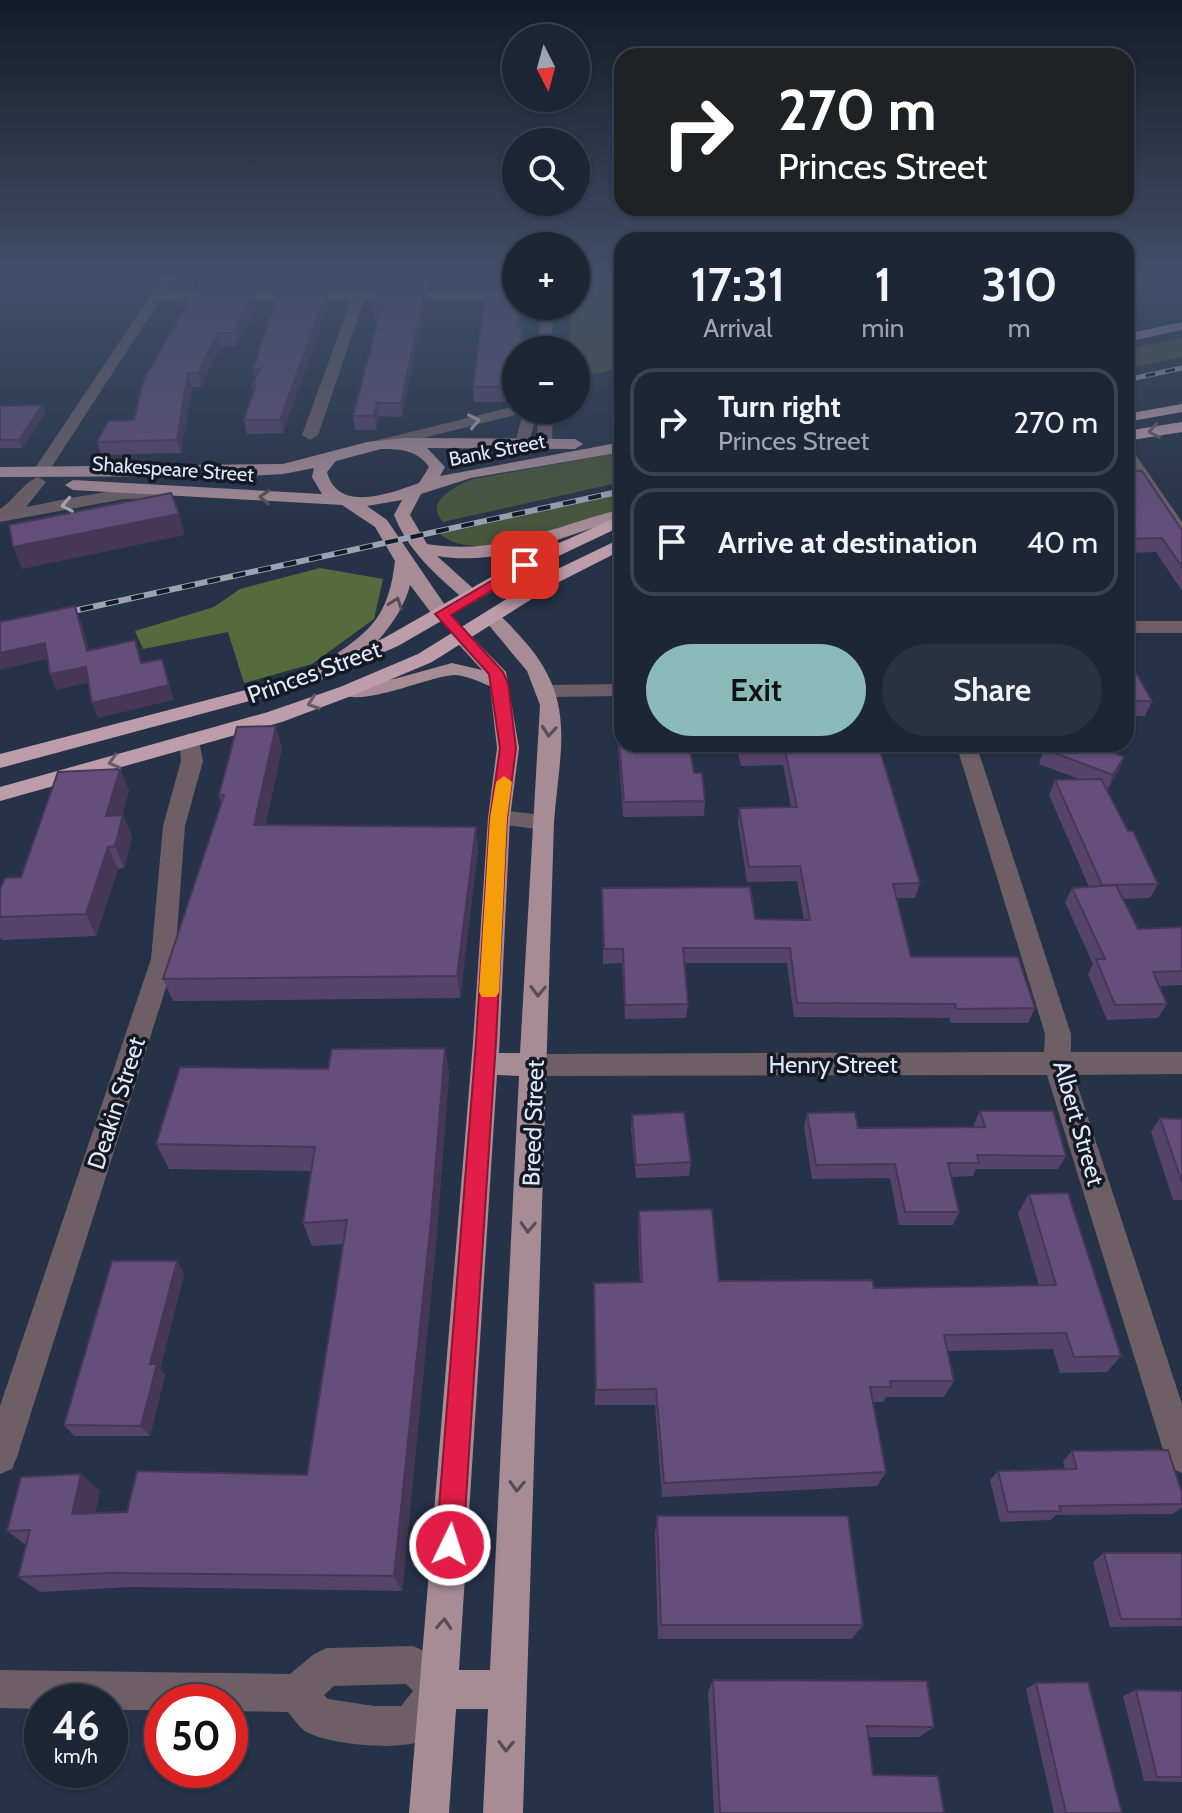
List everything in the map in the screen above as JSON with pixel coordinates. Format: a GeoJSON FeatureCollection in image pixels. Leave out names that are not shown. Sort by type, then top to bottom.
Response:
{"type":"FeatureCollection","features":[{"type":"Feature","properties":{"kind":"highway"},"geometry":{"type":"LineString","coordinates":[[1134,417],[1182,408]]}},
{"type":"Feature","properties":{"kind":"highway"},"geometry":{"type":"LineString","coordinates":[[1134,435],[1182,427]]}},
{"type":"Feature","properties":{"kind":"highway","name":"Princes Street"},"geometry":{"type":"LineString","coordinates":[[0,761],[276,691],[391,642],[525,565],[614,524]]}},
{"type":"Feature","properties":{"kind":"highway","name":"Princes Street"},"geometry":{"type":"LineString","coordinates":[[0,794],[275,717],[347,691],[425,658],[551,579],[614,547]]}},
{"type":"Feature","properties":{"kind":"highway","name":"Breed Street"},"geometry":{"type":"LineString","coordinates":[[471,596],[491,617]]}},
{"type":"Feature","properties":{"kind":"highway"},"geometry":{"type":"LineString","coordinates":[[442,614],[461,637]]}},
{"type":"Feature","properties":{"kind":"highway"},"geometry":{"type":"LineString","coordinates":[[0,769],[154,732],[179,731],[189,740]]}},
{"type":"Feature","properties":{"kind":"main road","name":"Bank Street"},"geometry":{"type":"LineString","coordinates":[[375,445],[428,441],[544,445],[614,440]]}},
{"type":"Feature","properties":{"kind":"main road"},"geometry":{"type":"LineString","coordinates":[[523,443],[538,462]]}},
{"type":"Feature","properties":{"kind":"main road"},"geometry":{"type":"LineString","coordinates":[[398,444],[414,447],[437,467],[420,489]]}},
{"type":"Feature","properties":{"kind":"main road","name":"Shakespeare Street"},"geometry":{"type":"LineString","coordinates":[[0,475],[297,467],[375,445]]}},
{"type":"Feature","properties":{"kind":"main road"},"geometry":{"type":"LineString","coordinates":[[538,462],[544,445]]}},
{"type":"Feature","properties":{"kind":"main road","name":"Bank Street"},"geometry":{"type":"LineString","coordinates":[[345,500],[383,500],[468,473],[614,448]]}},
{"type":"Feature","properties":{"kind":"main road"},"geometry":{"type":"LineString","coordinates":[[331,457],[322,464],[320,478],[331,495],[345,500],[381,524],[442,614]]}},
{"type":"Feature","properties":{"kind":"main road","name":"Shakespeare Street"},"geometry":{"type":"LineString","coordinates":[[40,476],[172,492],[345,500]]}},
{"type":"Feature","properties":{"kind":"main road","name":"Breed Street"},"geometry":{"type":"LineString","coordinates":[[420,489],[402,515],[406,528],[421,548],[471,596]]}},
{"type":"Feature","properties":{"kind":"main road"},"geometry":{"type":"LineString","coordinates":[[421,548],[451,556],[494,554],[614,516]]}},
{"type":"Feature","properties":{"kind":"main road"},"geometry":{"type":"LineString","coordinates":[[326,670],[383,629],[397,608],[404,583],[404,561]]}},
{"type":"Feature","properties":{"kind":"main road","name":"Breed Street"},"geometry":{"type":"LineString","coordinates":[[491,617],[529,659],[547,691],[551,712],[543,822],[503,1813]]}},
{"type":"Feature","properties":{"kind":"main road"},"geometry":{"type":"LineString","coordinates":[[429,1813],[499,818],[508,748],[500,683],[480,654],[461,637]]}},
{"type":"Feature","properties":{"kind":"main road"},"geometry":{"type":"LineString","coordinates":[[347,691],[395,685],[452,669],[468,671],[500,683]]}},
{"type":"Feature","properties":{"kind":"main road","name":"Henry Street"},"geometry":{"type":"LineString","coordinates":[[484,1064],[535,1065]]}},
{"type":"Feature","properties":{"kind":"main road"},"geometry":{"type":"LineString","coordinates":[[439,1689],[508,1690]]}},
{"type":"Feature","properties":{"kind":"street"},"geometry":{"type":"LineString","coordinates":[[0,517],[21,503],[114,362]]}},
{"type":"Feature","properties":{"kind":"street"},"geometry":{"type":"LineString","coordinates":[[310,435],[336,362]]}},
{"type":"Feature","properties":{"kind":"street"},"geometry":{"type":"LineString","coordinates":[[375,445],[502,414]]}},
{"type":"Feature","properties":{"kind":"street"},"geometry":{"type":"LineString","coordinates":[[523,443],[528,424]]}},
{"type":"Feature","properties":{"kind":"street"},"geometry":{"type":"LineString","coordinates":[[544,445],[545,424]]}},
{"type":"Feature","properties":{"kind":"street"},"geometry":{"type":"LineString","coordinates":[[1134,463],[1182,535]]}},
{"type":"Feature","properties":{"kind":"street"},"geometry":{"type":"LineString","coordinates":[[0,517],[124,494],[172,492]]}},
{"type":"Feature","properties":{"kind":"street"},"geometry":{"type":"LineString","coordinates":[[1134,627],[1182,627]]}},
{"type":"Feature","properties":{"kind":"street"},"geometry":{"type":"LineString","coordinates":[[547,691],[614,690]]}},
{"type":"Feature","properties":{"kind":"street","name":"Deakin Street"},"geometry":{"type":"LineString","coordinates":[[0,1457],[163,959],[174,826],[192,761],[189,740]]}},
{"type":"Feature","properties":{"kind":"street","name":"Albert Street"},"geometry":{"type":"LineString","coordinates":[[969,752],[1058,1034],[1057,1063],[1182,1456]]}},
{"type":"Feature","properties":{"kind":"street"},"geometry":{"type":"LineString","coordinates":[[499,818],[543,822]]}},
{"type":"Feature","properties":{"kind":"street","name":"Henry Street"},"geometry":{"type":"LineString","coordinates":[[535,1065],[1182,1063]]}},
{"type":"Feature","properties":{"kind":"street"},"geometry":{"type":"LineString","coordinates":[[0,1689],[297,1693],[327,1667],[413,1665],[439,1689],[411,1725],[374,1726],[318,1717],[297,1693]]}},
{"type":"Feature","properties":{"kind":"green space"},"geometry":{"type":"Polygon","coordinates":[[[590,362],[614,362],[614,369],[590,375],[590,362]]]}},
{"type":"Feature","properties":{"kind":"green space"},"geometry":{"type":"Polygon","coordinates":[[[1134,362],[1161,362],[1134,367],[1134,362]]]}},
{"type":"Feature","properties":{"kind":"green space"},"geometry":{"type":"Polygon","coordinates":[[[614,453],[614,484],[443,522],[438,514],[439,501],[473,479],[614,453]]]}},
{"type":"Feature","properties":{"kind":"green space"},"geometry":{"type":"Polygon","coordinates":[[[614,496],[614,513],[529,540],[478,546],[457,543],[440,534],[614,496]]]}},
{"type":"Feature","properties":{"kind":"green space"},"geometry":{"type":"Polygon","coordinates":[[[320,568],[383,579],[374,619],[312,664],[244,683],[228,632],[143,649],[135,631],[214,607],[240,589],[320,568]]]}},
{"type":"Feature","properties":{"kind":"building"},"geometry":{"type":"Polygon","coordinates":[[[154,362],[203,362],[198,373],[188,373],[177,440],[97,442],[108,421],[134,420],[144,379],[154,362]]]}},
{"type":"Feature","properties":{"kind":"building"},"geometry":{"type":"Polygon","coordinates":[[[255,362],[301,362],[280,420],[244,420],[256,385],[252,385],[260,369],[253,369],[255,362]]]}},
{"type":"Feature","properties":{"kind":"building"},"geometry":{"type":"Polygon","coordinates":[[[367,362],[410,362],[401,403],[377,403],[374,416],[353,416],[367,362]]]}},
{"type":"Feature","properties":{"kind":"building"},"geometry":{"type":"Polygon","coordinates":[[[476,362],[502,362],[502,387],[473,387],[476,362]]]}},
{"type":"Feature","properties":{"kind":"building"},"geometry":{"type":"Polygon","coordinates":[[[42,405],[19,440],[0,440],[0,406],[42,405]]]}},
{"type":"Feature","properties":{"kind":"building"},"geometry":{"type":"Polygon","coordinates":[[[1134,471],[1142,471],[1182,530],[1182,567],[1162,538],[1134,539],[1134,471]]]}},
{"type":"Feature","properties":{"kind":"building"},"geometry":{"type":"Polygon","coordinates":[[[171,493],[179,514],[13,547],[9,525],[171,493]]]}},
{"type":"Feature","properties":{"kind":"building"},"geometry":{"type":"Polygon","coordinates":[[[75,606],[87,651],[135,640],[141,663],[162,659],[169,685],[92,703],[86,667],[50,674],[45,643],[0,653],[0,622],[75,606]]]}},
{"type":"Feature","properties":{"kind":"building"},"geometry":{"type":"Polygon","coordinates":[[[1134,669],[1152,701],[1134,701],[1134,669]]]}},
{"type":"Feature","properties":{"kind":"building"},"geometry":{"type":"Polygon","coordinates":[[[276,726],[254,825],[476,827],[457,976],[163,979],[224,795],[219,795],[237,727],[276,726]]]}},
{"type":"Feature","properties":{"kind":"building"},"geometry":{"type":"Polygon","coordinates":[[[620,752],[690,752],[694,773],[702,773],[705,801],[624,802],[620,752]]]}},
{"type":"Feature","properties":{"kind":"building"},"geometry":{"type":"Polygon","coordinates":[[[785,752],[880,752],[920,883],[893,884],[911,957],[1018,957],[1035,1008],[956,1009],[955,1004],[797,1003],[790,948],[683,948],[688,1004],[625,1005],[623,949],[604,949],[602,888],[750,887],[755,919],[810,920],[800,866],[749,867],[739,808],[797,807],[785,752]]]}},
{"type":"Feature","properties":{"kind":"building"},"geometry":{"type":"Polygon","coordinates":[[[1052,752],[1112,752],[1124,757],[1113,775],[1052,752]]]}},
{"type":"Feature","properties":{"kind":"building"},"geometry":{"type":"Polygon","coordinates":[[[120,769],[106,816],[123,815],[115,846],[108,847],[86,914],[0,917],[0,890],[5,878],[21,877],[58,772],[120,769]]]}},
{"type":"Feature","properties":{"kind":"building"},"geometry":{"type":"Polygon","coordinates":[[[1101,779],[1128,831],[1133,831],[1158,884],[1102,885],[1055,780],[1101,779]]]}},
{"type":"Feature","properties":{"kind":"building"},"geometry":{"type":"Polygon","coordinates":[[[1116,885],[1138,929],[1182,927],[1182,971],[1153,972],[1167,1004],[1115,1005],[1096,959],[1105,959],[1072,888],[1116,885]]]}},
{"type":"Feature","properties":{"kind":"building"},"geometry":{"type":"Polygon","coordinates":[[[445,1048],[431,1221],[394,1576],[112,1573],[18,1577],[30,1530],[7,1531],[21,1477],[81,1474],[72,1514],[127,1512],[137,1471],[307,1475],[347,1220],[303,1223],[315,1147],[156,1144],[180,1067],[328,1069],[332,1049],[445,1048]]]}},
{"type":"Feature","properties":{"kind":"building"},"geometry":{"type":"Polygon","coordinates":[[[980,1111],[1053,1111],[1066,1156],[977,1155],[979,1163],[948,1163],[959,1212],[905,1212],[895,1164],[816,1165],[807,1113],[855,1112],[858,1128],[985,1127],[980,1111]]]}},
{"type":"Feature","properties":{"kind":"building"},"geometry":{"type":"Polygon","coordinates":[[[684,1112],[691,1162],[636,1165],[632,1115],[684,1112]]]}},
{"type":"Feature","properties":{"kind":"building"},"geometry":{"type":"Polygon","coordinates":[[[1160,1118],[1182,1119],[1182,1182],[1160,1118]]]}},
{"type":"Feature","properties":{"kind":"building"},"geometry":{"type":"Polygon","coordinates":[[[1068,1193],[1121,1356],[1074,1357],[1066,1333],[944,1335],[954,1381],[890,1381],[891,1387],[870,1387],[886,1472],[664,1483],[656,1389],[596,1390],[594,1283],[642,1282],[639,1211],[712,1209],[719,1281],[872,1280],[874,1288],[1056,1285],[1029,1194],[1068,1193]]]}},
{"type":"Feature","properties":{"kind":"building"},"geometry":{"type":"Polygon","coordinates":[[[112,1261],[177,1261],[150,1364],[157,1364],[141,1426],[64,1425],[112,1261]]]}},
{"type":"Feature","properties":{"kind":"building"},"geometry":{"type":"Polygon","coordinates":[[[1168,1450],[1182,1493],[1182,1504],[1059,1506],[1061,1511],[1008,1512],[998,1471],[1077,1469],[1072,1451],[1168,1450]]]}},
{"type":"Feature","properties":{"kind":"building"},"geometry":{"type":"Polygon","coordinates":[[[657,1516],[848,1516],[863,1625],[661,1625],[657,1516]]]}},
{"type":"Feature","properties":{"kind":"building"},"geometry":{"type":"Polygon","coordinates":[[[1104,1553],[1181,1553],[1182,1619],[1121,1619],[1104,1553]]]}},
{"type":"Feature","properties":{"kind":"building"},"geometry":{"type":"Polygon","coordinates":[[[713,1680],[927,1681],[934,1727],[867,1726],[873,1775],[938,1776],[944,1813],[720,1813],[713,1680]]]}},
{"type":"Feature","properties":{"kind":"building"},"geometry":{"type":"Polygon","coordinates":[[[1088,1682],[1122,1813],[1066,1813],[1036,1683],[1088,1682]]]}},
{"type":"Feature","properties":{"kind":"building"},"geometry":{"type":"Polygon","coordinates":[[[1136,1690],[1182,1691],[1182,1777],[1157,1777],[1136,1690]]]}},
{"type":"Feature","properties":{"kind":"railway"},"geometry":{"type":"LineString","coordinates":[[1134,378],[1182,368]]}},
{"type":"Feature","properties":{"kind":"railway"},"geometry":{"type":"LineString","coordinates":[[55,615],[614,493]]}},
{"type":"Feature","properties":{"kind":"slow traffic"},"geometry":{"type":"LineString","coordinates":[[489,992],[499,818],[504,782]]}},
{"type":"Feature","properties":{"kind":"route"},"geometry":{"type":"LineString","coordinates":[[450,1545],[499,818],[508,748],[496,672],[442,614],[525,565]]}}]}
